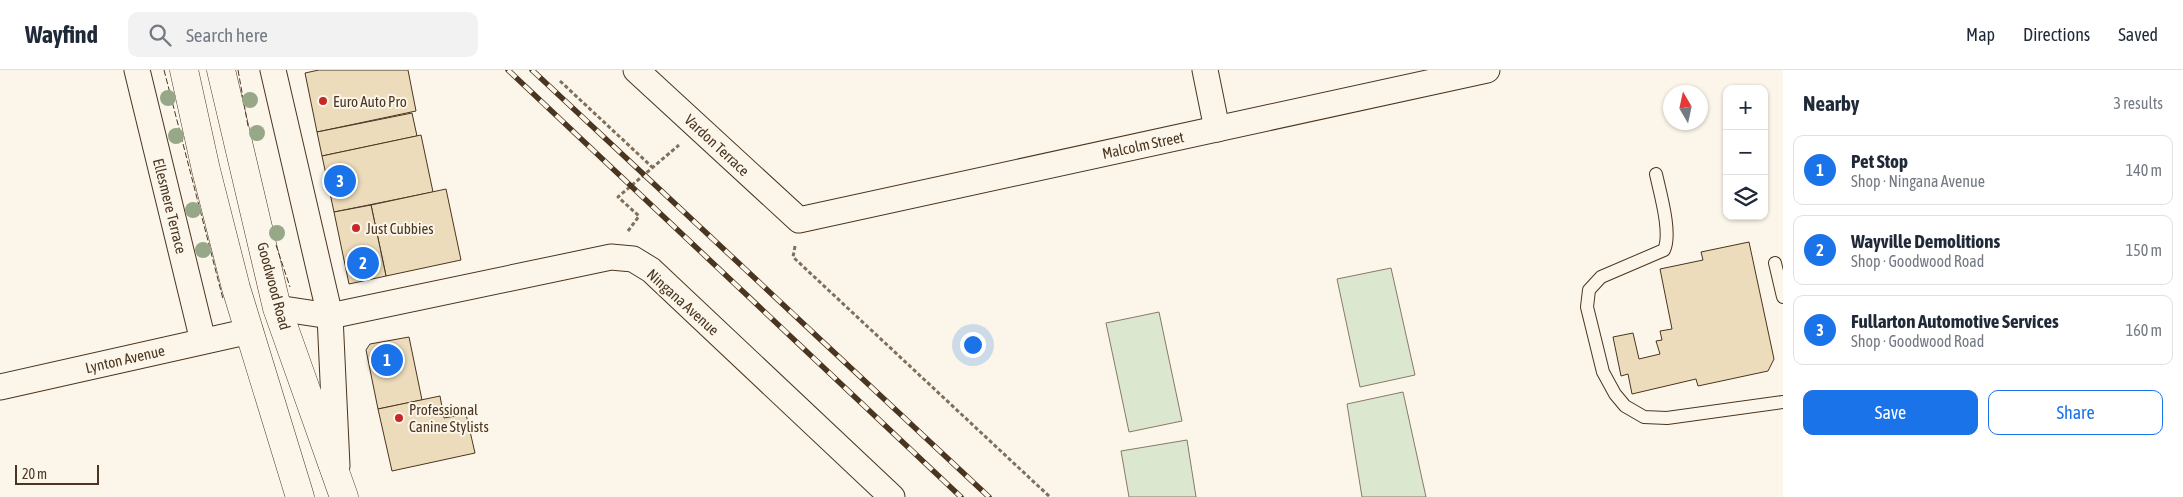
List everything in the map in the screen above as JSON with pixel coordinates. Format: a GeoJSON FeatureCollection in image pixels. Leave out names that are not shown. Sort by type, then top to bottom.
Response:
{"type":"FeatureCollection","features":[{"type":"Feature","properties":{"kind":"main road"},"geometry":{"type":"LineString","coordinates":[[184,70],[206,170],[236,288],[300,497]]}},
{"type":"Feature","properties":{"kind":"main road","name":"Goodwood Road"},"geometry":{"type":"LineString","coordinates":[[221,70],[277,308],[341,485]]}},
{"type":"Feature","properties":{"kind":"street","name":"Ellesmere Terrace"},"geometry":{"type":"LineString","coordinates":[[137,70],[203,341]]}},
{"type":"Feature","properties":{"kind":"street"},"geometry":{"type":"LineString","coordinates":[[273,70],[330,316],[341,485]]}},
{"type":"Feature","properties":{"kind":"street","name":"Vardon Terrace"},"geometry":{"type":"LineString","coordinates":[[636,70],[799,220]]}},
{"type":"Feature","properties":{"kind":"street"},"geometry":{"type":"LineString","coordinates":[[1204,70],[1217,129]]}},
{"type":"Feature","properties":{"kind":"street","name":"Malcolm Street"},"geometry":{"type":"LineString","coordinates":[[799,220],[1487,70]]}},
{"type":"Feature","properties":{"kind":"street","name":"Ningana Avenue"},"geometry":{"type":"LineString","coordinates":[[277,308],[330,316],[611,257],[633,259],[651,270],[892,497]]}},
{"type":"Feature","properties":{"kind":"street","name":"Lynton Avenue"},"geometry":{"type":"LineString","coordinates":[[0,387],[250,331]]}},
{"type":"Feature","properties":{"kind":"lane"},"geometry":{"type":"LineString","coordinates":[[1656,174],[1667,232],[1667,244],[1664,250],[1601,277],[1594,283],[1587,298],[1603,372],[1607,380],[1625,406],[1644,417],[1667,418],[1783,402]]}},
{"type":"Feature","properties":{"kind":"lane"},"geometry":{"type":"LineString","coordinates":[[1775,262],[1783,297]]}},
{"type":"Feature","properties":{"kind":"path"},"geometry":{"type":"LineString","coordinates":[[560,81],[652,167]]}},
{"type":"Feature","properties":{"kind":"path"},"geometry":{"type":"LineString","coordinates":[[611,257],[639,216],[618,196],[699,128]]}},
{"type":"Feature","properties":{"kind":"path"},"geometry":{"type":"LineString","coordinates":[[799,220],[794,256],[1050,497]]}},
{"type":"Feature","properties":{"kind":"green space"},"geometry":{"type":"Polygon","coordinates":[[[1391,268],[1415,375],[1360,387],[1337,279],[1391,268]]]}},
{"type":"Feature","properties":{"kind":"green space"},"geometry":{"type":"Polygon","coordinates":[[[1159,312],[1182,421],[1129,432],[1106,323],[1159,312]]]}},
{"type":"Feature","properties":{"kind":"green space"},"geometry":{"type":"Polygon","coordinates":[[[1403,392],[1426,497],[1362,497],[1347,404],[1403,392]]]}},
{"type":"Feature","properties":{"kind":"green space"},"geometry":{"type":"Polygon","coordinates":[[[1187,440],[1196,497],[1129,497],[1121,451],[1187,440]]]}},
{"type":"Feature","properties":{"kind":"building"},"geometry":{"type":"Polygon","coordinates":[[[319,70],[408,70],[416,111],[317,132],[305,73],[319,70]]]}},
{"type":"Feature","properties":{"kind":"building"},"geometry":{"type":"Polygon","coordinates":[[[412,113],[417,136],[322,156],[317,132],[412,113]]]}},
{"type":"Feature","properties":{"kind":"building"},"geometry":{"type":"Polygon","coordinates":[[[421,135],[433,192],[334,212],[322,156],[421,135]]]}},
{"type":"Feature","properties":{"kind":"building"},"geometry":{"type":"Polygon","coordinates":[[[446,189],[461,260],[386,276],[371,205],[446,189]]]}},
{"type":"Feature","properties":{"kind":"building"},"geometry":{"type":"Polygon","coordinates":[[[371,205],[386,276],[349,284],[334,212],[371,205]]]}},
{"type":"Feature","properties":{"kind":"building"},"geometry":{"type":"Polygon","coordinates":[[[1749,242],[1774,359],[1768,371],[1698,386],[1696,379],[1632,394],[1628,374],[1621,376],[1613,337],[1633,333],[1639,359],[1660,354],[1656,341],[1662,340],[1660,331],[1672,329],[1660,269],[1703,260],[1701,252],[1749,242]]]}},
{"type":"Feature","properties":{"kind":"building"},"geometry":{"type":"Polygon","coordinates":[[[409,337],[422,400],[378,409],[366,350],[370,344],[409,337]]]}},
{"type":"Feature","properties":{"kind":"building"},"geometry":{"type":"Polygon","coordinates":[[[440,396],[444,418],[466,414],[475,453],[392,471],[378,409],[440,396]]]}},
{"type":"Feature","properties":{"kind":"railway"},"geometry":{"type":"LineString","coordinates":[[508,70],[961,497]]}},
{"type":"Feature","properties":{"kind":"railway"},"geometry":{"type":"LineString","coordinates":[[532,70],[989,497]]}},
{"type":"Feature","properties":{"kind":"fence"},"geometry":{"type":"LineString","coordinates":[[164,70],[223,299]]}},
{"type":"Feature","properties":{"kind":"fence"},"geometry":{"type":"LineString","coordinates":[[238,70],[248,126]]}},
{"type":"Feature","properties":{"kind":"fence"},"geometry":{"type":"LineString","coordinates":[[276,245],[290,287]]}},
{"type":"Feature","properties":{"kind":"place","name":"Euro Auto Pro"},"geometry":{"type":"Point","coordinates":[323,101]}},
{"type":"Feature","properties":{"kind":"place","name":"Fullarton Automotive Services"},"geometry":{"type":"Point","coordinates":[340,181]}},
{"type":"Feature","properties":{"kind":"place","name":"Just Cubbies"},"geometry":{"type":"Point","coordinates":[356,228]}},
{"type":"Feature","properties":{"kind":"place","name":"Wayville Demolitions"},"geometry":{"type":"Point","coordinates":[363,263]}},
{"type":"Feature","properties":{"kind":"place","name":"Pet Stop"},"geometry":{"type":"Point","coordinates":[387,360]}},
{"type":"Feature","properties":{"kind":"place","name":"Professional Canine Stylists"},"geometry":{"type":"Point","coordinates":[399,418]}}]}
